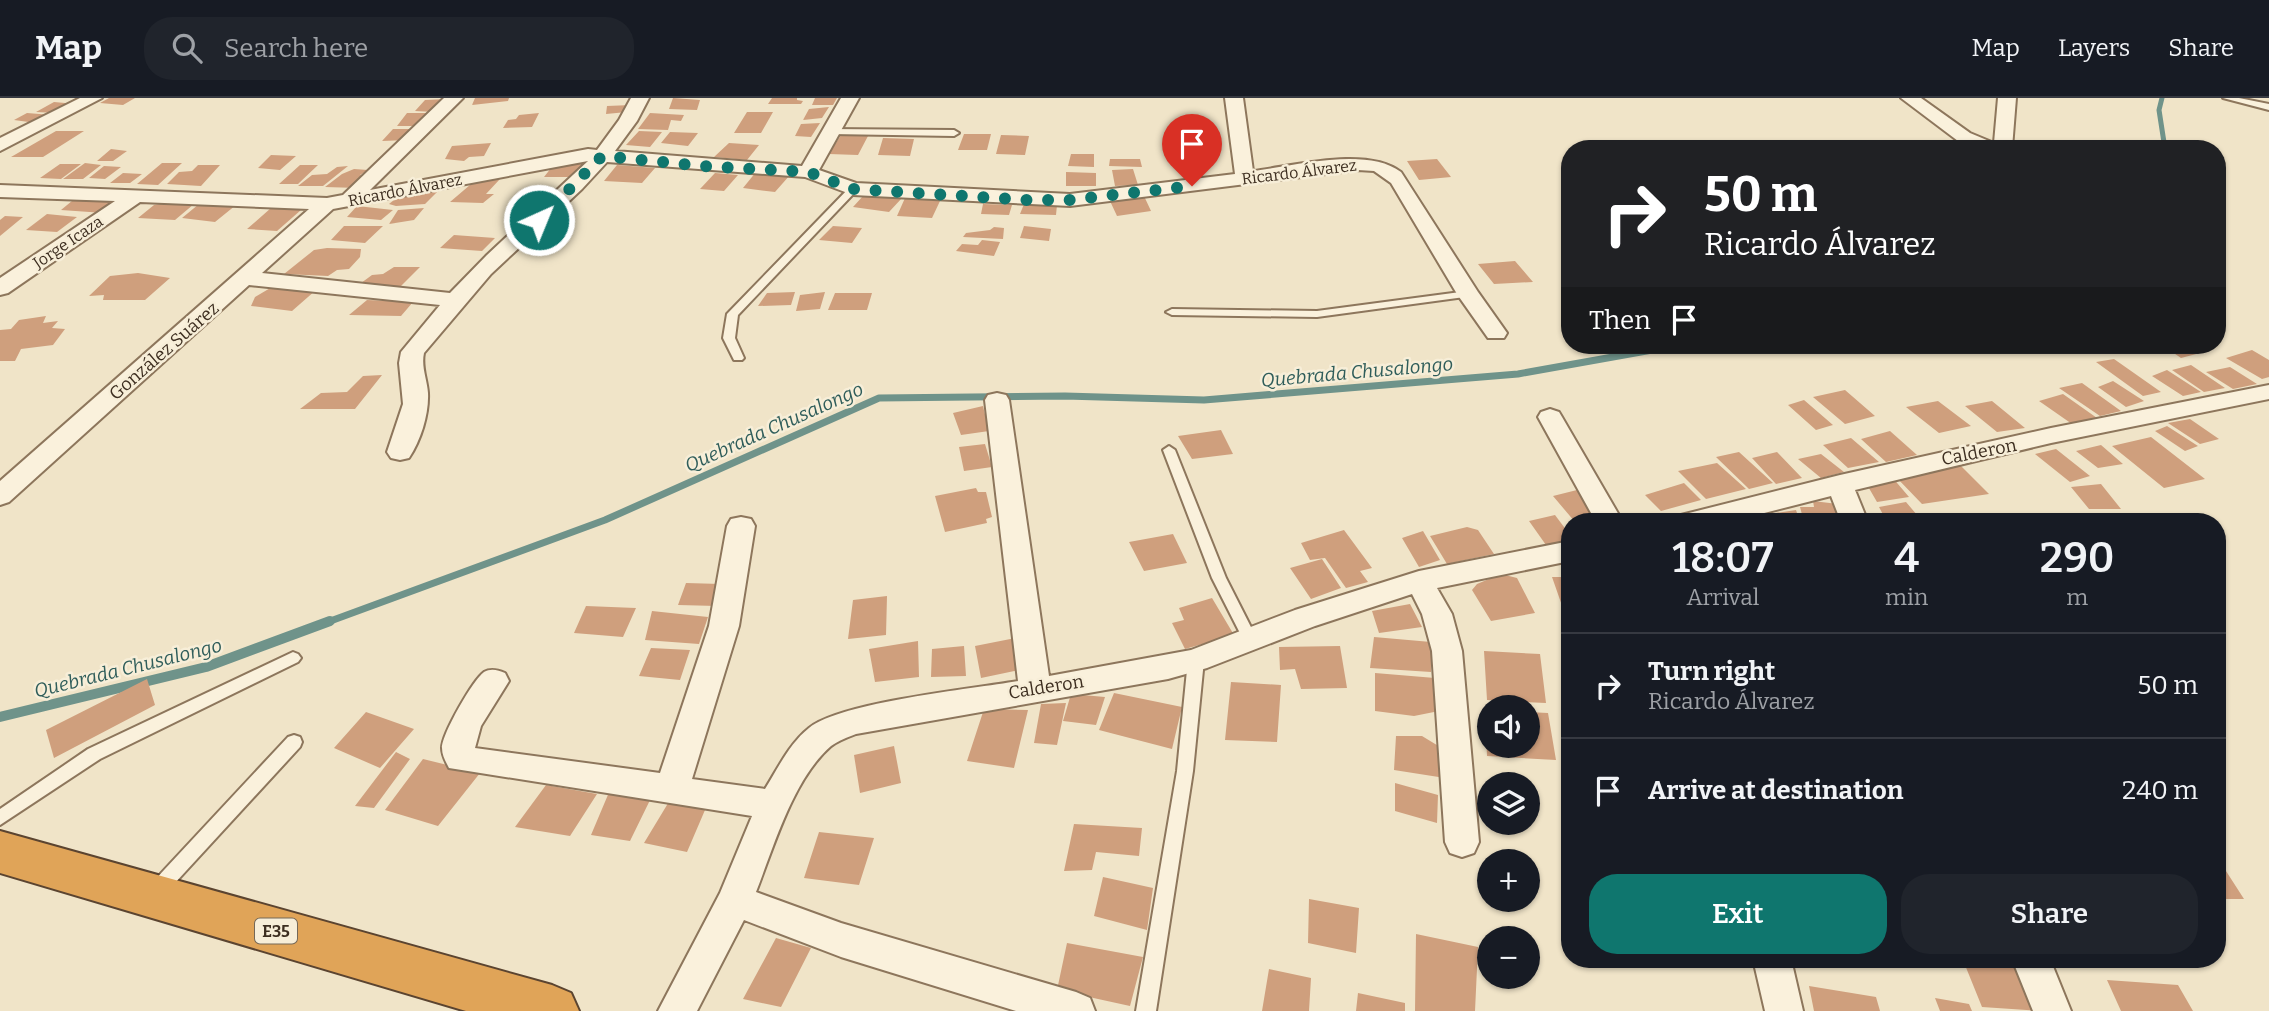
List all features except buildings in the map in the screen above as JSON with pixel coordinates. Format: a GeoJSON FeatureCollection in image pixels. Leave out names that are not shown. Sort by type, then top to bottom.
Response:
{"type":"FeatureCollection","features":[{"type":"Feature","properties":{"kind":"highway","name":"E35"},"geometry":{"type":"LineString","coordinates":[[0,852],[552,1011]]}},
{"type":"Feature","properties":{"kind":"street"},"geometry":{"type":"LineString","coordinates":[[0,145],[93,98]]}},
{"type":"Feature","properties":{"kind":"street","name":"González Suárez"},"geometry":{"type":"LineString","coordinates":[[0,496],[454,98]]}},
{"type":"Feature","properties":{"kind":"street"},"geometry":{"type":"LineString","coordinates":[[400,452],[412,425],[416,394],[410,361],[414,352],[492,261],[539,220],[602,156],[620,134],[640,98]]}},
{"type":"Feature","properties":{"kind":"street"},"geometry":{"type":"LineString","coordinates":[[808,172],[850,98]]}},
{"type":"Feature","properties":{"kind":"street"},"geometry":{"type":"LineString","coordinates":[[1234,98],[1245,180]]}},
{"type":"Feature","properties":{"kind":"street"},"geometry":{"type":"LineString","coordinates":[[1910,98],[1971,140]]}},
{"type":"Feature","properties":{"kind":"street"},"geometry":{"type":"LineString","coordinates":[[2004,140],[2007,98]]}},
{"type":"Feature","properties":{"kind":"street","name":"Ricardo Álvarez"},"geometry":{"type":"LineString","coordinates":[[0,191],[337,203],[573,156],[602,156],[703,166],[808,172],[853,189],[1069,200],[1375,164],[1390,170],[1399,180],[1468,294],[1496,333]]}},
{"type":"Feature","properties":{"kind":"street","name":"Jorge Icaza"},"geometry":{"type":"LineString","coordinates":[[0,288],[136,196]]}},
{"type":"Feature","properties":{"kind":"street"},"geometry":{"type":"LineString","coordinates":[[246,278],[457,300]]}},
{"type":"Feature","properties":{"kind":"street","name":"Calderon"},"geometry":{"type":"LineString","coordinates":[[1726,513],[1904,467],[2022,444],[2166,410],[2269,392]]}},
{"type":"Feature","properties":{"kind":"street"},"geometry":{"type":"LineString","coordinates":[[997,400],[1035,689]]}},
{"type":"Feature","properties":{"kind":"street"},"geometry":{"type":"LineString","coordinates":[[1550,417],[1605,513]]}},
{"type":"Feature","properties":{"kind":"street"},"geometry":{"type":"LineString","coordinates":[[1840,484],[1851,513]]}},
{"type":"Feature","properties":{"kind":"street"},"geometry":{"type":"LineString","coordinates":[[672,788],[723,626],[741,526]]}},
{"type":"Feature","properties":{"kind":"street","name":"Calderon"},"geometry":{"type":"LineString","coordinates":[[677,1011],[735,900],[774,804],[800,760],[821,736],[850,722],[1196,660],[1306,618],[1419,581],[1561,553]]}},
{"type":"Feature","properties":{"kind":"street"},"geometry":{"type":"LineString","coordinates":[[1419,581],[1437,614],[1447,651],[1462,842]]}},
{"type":"Feature","properties":{"kind":"street"},"geometry":{"type":"LineString","coordinates":[[494,681],[458,738],[457,751],[461,759],[774,804]]}},
{"type":"Feature","properties":{"kind":"street"},"geometry":{"type":"LineString","coordinates":[[735,900],[841,940],[1076,1011]]}},
{"type":"Feature","properties":{"kind":"street"},"geometry":{"type":"LineString","coordinates":[[1774,968],[1784,1011]]}},
{"type":"Feature","properties":{"kind":"street"},"geometry":{"type":"LineString","coordinates":[[2035,968],[2052,1011]]}},
{"type":"Feature","properties":{"kind":"lane"},"geometry":{"type":"LineString","coordinates":[[2227,98],[2269,107]]}},
{"type":"Feature","properties":{"kind":"lane"},"geometry":{"type":"LineString","coordinates":[[831,131],[954,133]]}},
{"type":"Feature","properties":{"kind":"lane"},"geometry":{"type":"LineString","coordinates":[[738,358],[729,338],[733,314],[853,189]]}},
{"type":"Feature","properties":{"kind":"lane"},"geometry":{"type":"LineString","coordinates":[[1172,312],[1317,314],[1468,294]]}},
{"type":"Feature","properties":{"kind":"lane"},"geometry":{"type":"LineString","coordinates":[[1169,450],[1219,578],[1250,639]]}},
{"type":"Feature","properties":{"kind":"lane"},"geometry":{"type":"LineString","coordinates":[[0,818],[94,754],[293,658]]}},
{"type":"Feature","properties":{"kind":"lane"},"geometry":{"type":"LineString","coordinates":[[1146,1011],[1185,771],[1196,660]]}},
{"type":"Feature","properties":{"kind":"lane"},"geometry":{"type":"LineString","coordinates":[[152,895],[294,742]]}},
{"type":"Feature","properties":{"kind":"waterway","name":"Quebrada Chusalongo"},"geometry":{"type":"LineString","coordinates":[[2162,98],[2159,110],[2164,140]]}},
{"type":"Feature","properties":{"kind":"waterway","name":"Quebrada Chusalongo"},"geometry":{"type":"LineString","coordinates":[[325,623],[605,520],[879,398],[1065,396],[1204,400],[1518,374],[1630,354]]}},
{"type":"Feature","properties":{"kind":"waterway","name":"Quebrada Chusalongo"},"geometry":{"type":"LineString","coordinates":[[0,717],[206,667],[330,621]]}},
{"type":"Feature","properties":{"kind":"route"},"geometry":{"type":"LineString","coordinates":[[539,220],[602,156],[703,166],[808,172],[836,185],[853,189],[1028,200],[1069,200],[1192,186]]}}]}
